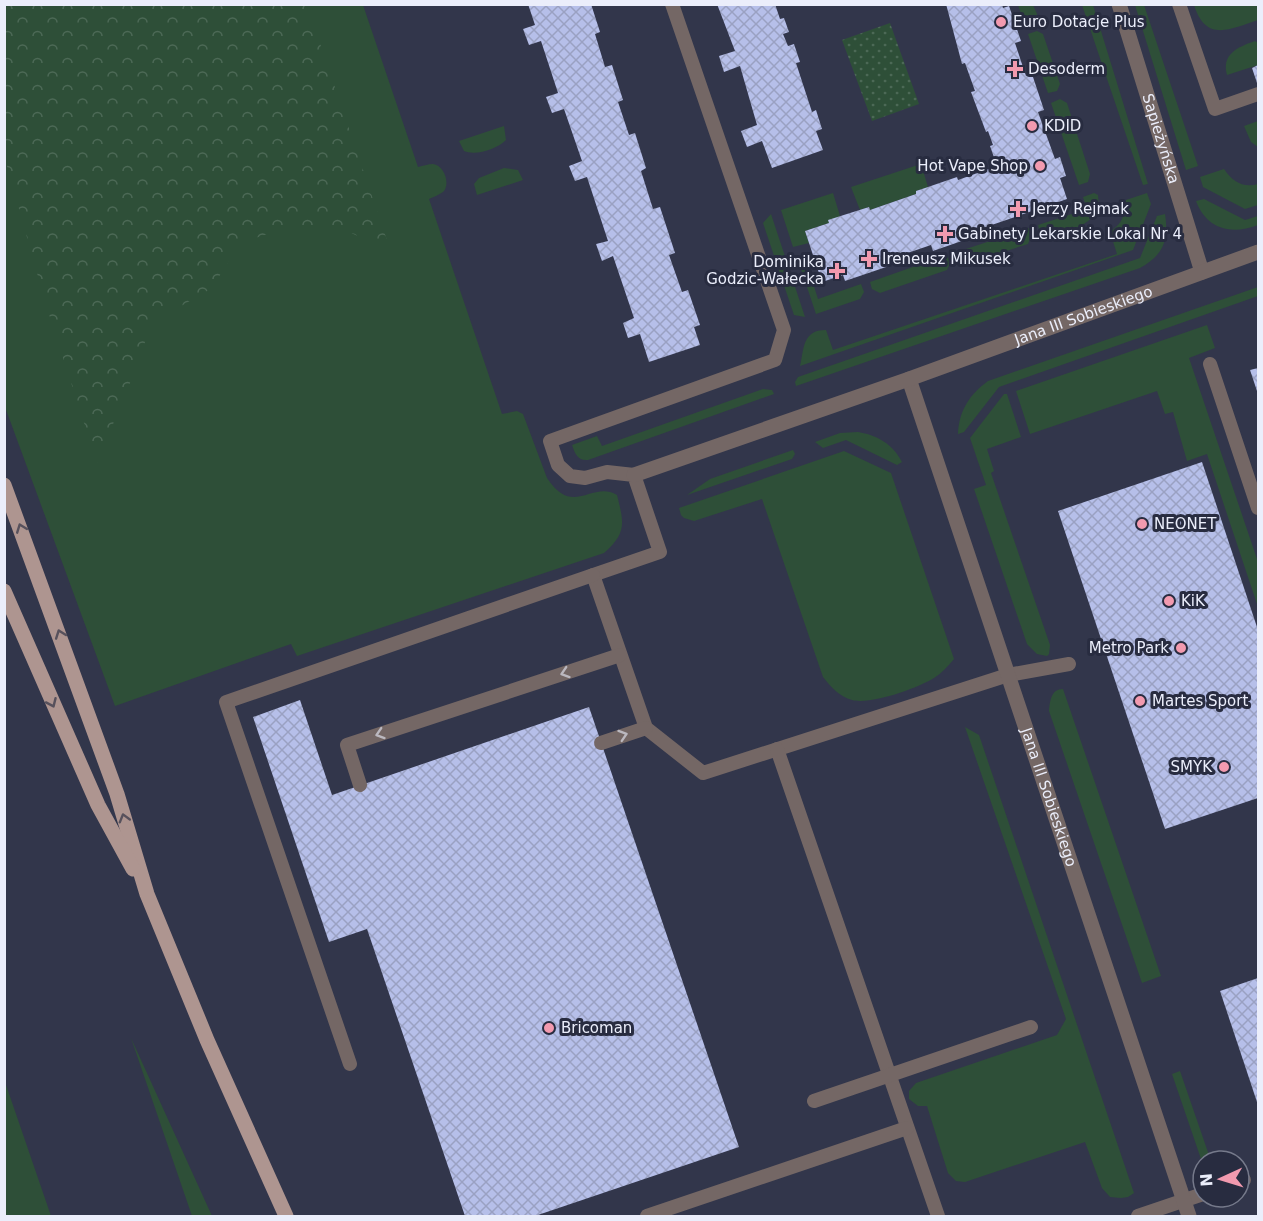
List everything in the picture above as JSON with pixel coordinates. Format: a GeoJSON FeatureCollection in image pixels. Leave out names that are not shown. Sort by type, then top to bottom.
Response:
{"type":"FeatureCollection","features":[{"type":"Feature","properties":{"kind":"main road"},"geometry":{"type":"LineString","coordinates":[[4,485],[113,783],[147,894],[207,1040],[286,1216]]}},
{"type":"Feature","properties":{"kind":"main road"},"geometry":{"type":"LineString","coordinates":[[4,591],[98,804],[147,894]]}},
{"type":"Feature","properties":{"kind":"street","name":"Sapieżyńska"},"geometry":{"type":"LineString","coordinates":[[1119,4],[1202,272]]}},
{"type":"Feature","properties":{"kind":"street","name":"Jana III Sobieskiego"},"geometry":{"type":"LineString","coordinates":[[634,475],[909,379],[1258,252]]}},
{"type":"Feature","properties":{"kind":"street","name":"Jana III Sobieskiego"},"geometry":{"type":"LineString","coordinates":[[909,379],[1189,1216]]}},
{"type":"Feature","properties":{"kind":"lane"},"geometry":{"type":"LineString","coordinates":[[350,1064],[225,702],[660,552],[634,475],[608,472],[585,478],[570,476],[558,465],[549,441],[775,360],[784,330],[672,4]]}},
{"type":"Feature","properties":{"kind":"lane"},"geometry":{"type":"LineString","coordinates":[[1179,4],[1215,109],[1258,94]]}},
{"type":"Feature","properties":{"kind":"lane"},"geometry":{"type":"LineString","coordinates":[[1210,364],[1258,508]]}},
{"type":"Feature","properties":{"kind":"lane"},"geometry":{"type":"LineString","coordinates":[[593,575],[646,728],[703,773],[1008,675],[1069,664]]}},
{"type":"Feature","properties":{"kind":"lane"},"geometry":{"type":"LineString","coordinates":[[360,785],[347,745],[620,654]]}},
{"type":"Feature","properties":{"kind":"lane"},"geometry":{"type":"LineString","coordinates":[[601,742],[646,728]]}},
{"type":"Feature","properties":{"kind":"lane"},"geometry":{"type":"LineString","coordinates":[[777,749],[938,1216]]}},
{"type":"Feature","properties":{"kind":"lane"},"geometry":{"type":"LineString","coordinates":[[814,1101],[1032,1027]]}},
{"type":"Feature","properties":{"kind":"lane"},"geometry":{"type":"LineString","coordinates":[[647,1216],[907,1128]]}},
{"type":"Feature","properties":{"kind":"lane"},"geometry":{"type":"LineString","coordinates":[[1137,1216],[1191,1198]]}},
{"type":"Feature","properties":{"kind":"green space"},"geometry":{"type":"Polygon","coordinates":[[[4,5],[363,5],[418,167],[437,165],[445,175],[446,184],[443,192],[429,199],[502,414],[517,411],[523,414],[547,478],[556,490],[574,497],[599,492],[617,495],[622,527],[611,546],[604,553],[297,656],[291,644],[115,706],[5,407],[4,5]]]}},
{"type":"Feature","properties":{"kind":"green space"},"geometry":{"type":"Polygon","coordinates":[[[4,5],[307,5],[391,252],[343,229],[295,225],[240,243],[212,288],[152,323],[97,463],[46,305],[5,159],[4,5]]]}},
{"type":"Feature","properties":{"kind":"green space"},"geometry":{"type":"Polygon","coordinates":[[[1018,5],[1033,5],[1037,14],[1034,22],[1025,25],[1018,5]]]}},
{"type":"Feature","properties":{"kind":"green space"},"geometry":{"type":"Polygon","coordinates":[[[1082,5],[1093,5],[1148,184],[1143,185],[1082,5]]]}},
{"type":"Feature","properties":{"kind":"green space"},"geometry":{"type":"Polygon","coordinates":[[[1135,5],[1144,5],[1198,166],[1186,170],[1135,5]]]}},
{"type":"Feature","properties":{"kind":"green space"},"geometry":{"type":"Polygon","coordinates":[[[1194,5],[1258,5],[1258,20],[1229,29],[1212,29],[1205,25],[1199,17],[1194,5]]]}},
{"type":"Feature","properties":{"kind":"green space"},"geometry":{"type":"Polygon","coordinates":[[[890,23],[919,104],[872,121],[842,40],[890,23]]]}},
{"type":"Feature","properties":{"kind":"green space"},"geometry":{"type":"Polygon","coordinates":[[[1037,31],[1043,34],[1060,84],[1057,91],[1048,93],[1028,34],[1037,31]]]}},
{"type":"Feature","properties":{"kind":"green space"},"geometry":{"type":"Polygon","coordinates":[[[1255,41],[1258,43],[1258,65],[1227,75],[1226,62],[1232,52],[1255,41]]]}},
{"type":"Feature","properties":{"kind":"green space"},"geometry":{"type":"Polygon","coordinates":[[[1060,99],[1067,103],[1090,174],[1088,182],[1079,185],[1051,103],[1060,99]]]}},
{"type":"Feature","properties":{"kind":"green space"},"geometry":{"type":"Polygon","coordinates":[[[1258,121],[1258,147],[1251,142],[1244,126],[1258,121]]]}},
{"type":"Feature","properties":{"kind":"green space"},"geometry":{"type":"Polygon","coordinates":[[[504,126],[506,140],[486,151],[474,153],[464,151],[459,141],[504,126]]]}},
{"type":"Feature","properties":{"kind":"green space"},"geometry":{"type":"Polygon","coordinates":[[[921,164],[928,187],[916,191],[916,194],[870,210],[869,207],[860,210],[851,187],[921,164]]]}},
{"type":"Feature","properties":{"kind":"green space"},"geometry":{"type":"Polygon","coordinates":[[[504,168],[518,170],[523,180],[477,195],[474,184],[479,178],[504,168]]]}},
{"type":"Feature","properties":{"kind":"green space"},"geometry":{"type":"Polygon","coordinates":[[[1224,169],[1239,183],[1258,184],[1258,205],[1245,209],[1203,187],[1200,177],[1224,169]]]}},
{"type":"Feature","properties":{"kind":"green space"},"geometry":{"type":"Polygon","coordinates":[[[833,193],[840,216],[829,223],[805,231],[809,243],[793,247],[781,210],[833,193]]]}},
{"type":"Feature","properties":{"kind":"green space"},"geometry":{"type":"Polygon","coordinates":[[[1094,193],[1098,195],[1098,205],[1090,220],[1074,229],[1047,237],[1040,233],[1038,225],[1087,209],[1083,197],[1094,193]]]}},
{"type":"Feature","properties":{"kind":"green space"},"geometry":{"type":"Polygon","coordinates":[[[1147,193],[1151,204],[1133,250],[800,366],[804,347],[812,333],[826,330],[833,350],[1117,254],[1110,232],[1122,219],[1123,201],[1147,193]]]}},
{"type":"Feature","properties":{"kind":"green space"},"geometry":{"type":"Polygon","coordinates":[[[1204,199],[1245,220],[1258,216],[1258,225],[1239,230],[1221,228],[1201,211],[1196,201],[1204,199]]]}},
{"type":"Feature","properties":{"kind":"green space"},"geometry":{"type":"Polygon","coordinates":[[[771,214],[805,317],[794,315],[763,223],[771,214]]]}},
{"type":"Feature","properties":{"kind":"green space"},"geometry":{"type":"Polygon","coordinates":[[[1165,214],[1166,231],[1163,246],[1155,258],[1140,268],[796,386],[795,382],[798,377],[1140,258],[1157,216],[1165,214]]]}},
{"type":"Feature","properties":{"kind":"green space"},"geometry":{"type":"Polygon","coordinates":[[[1029,228],[1031,236],[1028,244],[966,264],[960,261],[957,252],[1029,228]]]}},
{"type":"Feature","properties":{"kind":"green space"},"geometry":{"type":"Polygon","coordinates":[[[804,255],[818,299],[861,284],[864,292],[860,299],[816,314],[798,260],[804,255]]]}},
{"type":"Feature","properties":{"kind":"green space"},"geometry":{"type":"Polygon","coordinates":[[[947,255],[950,263],[947,270],[880,293],[872,289],[870,282],[947,255]]]}},
{"type":"Feature","properties":{"kind":"green space"},"geometry":{"type":"Polygon","coordinates":[[[1258,287],[1258,296],[999,387],[964,432],[958,434],[960,418],[966,404],[988,381],[1258,287]]]}},
{"type":"Feature","properties":{"kind":"green space"},"geometry":{"type":"Polygon","coordinates":[[[1207,325],[1215,348],[1189,358],[1258,562],[1258,607],[1207,454],[1187,461],[1173,412],[1165,414],[1157,391],[1030,434],[1016,391],[1207,325]]]}},
{"type":"Feature","properties":{"kind":"green space"},"geometry":{"type":"Polygon","coordinates":[[[763,389],[772,390],[774,394],[588,460],[577,456],[572,445],[597,436],[602,446],[763,389]]]}},
{"type":"Feature","properties":{"kind":"green space"},"geometry":{"type":"Polygon","coordinates":[[[1004,394],[1007,394],[1021,437],[987,449],[994,471],[991,473],[1050,645],[1047,656],[1037,654],[1027,644],[974,489],[986,485],[970,438],[1004,394]]]}},
{"type":"Feature","properties":{"kind":"green space"},"geometry":{"type":"Polygon","coordinates":[[[858,432],[884,441],[902,462],[897,465],[846,440],[823,448],[815,442],[840,433],[858,432]]]}},
{"type":"Feature","properties":{"kind":"green space"},"geometry":{"type":"Polygon","coordinates":[[[793,450],[795,454],[792,459],[687,495],[710,479],[793,450]]]}},
{"type":"Feature","properties":{"kind":"green space"},"geometry":{"type":"Polygon","coordinates":[[[844,451],[891,473],[954,659],[940,674],[927,682],[894,695],[860,701],[844,697],[823,677],[762,499],[694,521],[684,518],[679,508],[844,451]]]}},
{"type":"Feature","properties":{"kind":"green space"},"geometry":{"type":"Polygon","coordinates":[[[1063,689],[1161,976],[1142,983],[1049,711],[1054,693],[1063,689]]]}},
{"type":"Feature","properties":{"kind":"green space"},"geometry":{"type":"Polygon","coordinates":[[[965,727],[979,735],[1134,1193],[1128,1197],[1110,1197],[1102,1188],[1085,1142],[965,1182],[956,1181],[948,1173],[927,1106],[918,1106],[909,1099],[909,1091],[916,1083],[1057,1035],[1066,1019],[965,727]]]}},
{"type":"Feature","properties":{"kind":"green space"},"geometry":{"type":"Polygon","coordinates":[[[131,1038],[212,1216],[192,1216],[131,1038]]]}},
{"type":"Feature","properties":{"kind":"green space"},"geometry":{"type":"Polygon","coordinates":[[[1180,1071],[1207,1149],[1198,1149],[1172,1074],[1180,1071]]]}},
{"type":"Feature","properties":{"kind":"green space"},"geometry":{"type":"Polygon","coordinates":[[[5,1082],[51,1216],[5,1216],[5,1082]]]}},
{"type":"Feature","properties":{"kind":"building"},"geometry":{"type":"Polygon","coordinates":[[[528,4],[591,4],[600,32],[595,34],[605,67],[612,65],[623,100],[618,102],[629,135],[635,133],[646,168],[641,171],[653,209],[660,207],[675,253],[669,255],[682,292],[688,290],[700,325],[694,327],[700,345],[649,362],[640,334],[628,338],[623,323],[634,318],[613,256],[602,261],[596,244],[608,241],[587,177],[575,181],[569,166],[582,161],[564,109],[552,113],[546,97],[558,93],[541,41],[529,45],[523,29],[535,25],[528,4]]]}},
{"type":"Feature","properties":{"kind":"building"},"geometry":{"type":"Polygon","coordinates":[[[717,4],[775,4],[780,19],[784,18],[789,32],[783,34],[788,46],[794,44],[800,62],[796,63],[812,112],[816,110],[822,129],[816,131],[823,150],[772,168],[762,141],[747,147],[741,131],[757,125],[740,66],[724,72],[719,56],[735,51],[717,4]]]}},
{"type":"Feature","properties":{"kind":"building"},"geometry":{"type":"Polygon","coordinates":[[[946,4],[1002,4],[1003,8],[1009,6],[1021,41],[1015,43],[1026,76],[1032,74],[1044,110],[1038,112],[1055,159],[1060,157],[1066,176],[1060,178],[1067,199],[977,230],[979,235],[933,251],[931,245],[890,259],[892,265],[845,281],[843,275],[822,282],[805,231],[829,223],[828,220],[869,207],[870,210],[916,194],[916,191],[957,177],[958,180],[997,166],[990,146],[993,145],[971,92],[975,91],[965,63],[962,64],[946,4]]]}},
{"type":"Feature","properties":{"kind":"building"},"geometry":{"type":"Polygon","coordinates":[[[1258,65],[1258,86],[1252,68],[1258,65]]]}},
{"type":"Feature","properties":{"kind":"building"},"geometry":{"type":"Polygon","coordinates":[[[1258,368],[1258,394],[1250,370],[1258,368]]]}},
{"type":"Feature","properties":{"kind":"building","name":"Metro Park"},"geometry":{"type":"Polygon","coordinates":[[[1202,462],[1258,630],[1258,798],[1165,829],[1058,511],[1202,462]]]}},
{"type":"Feature","properties":{"kind":"building","name":"Bricoman"},"geometry":{"type":"Polygon","coordinates":[[[300,700],[332,795],[589,707],[739,1147],[535,1216],[465,1216],[367,929],[329,942],[253,717],[300,700]]]}},
{"type":"Feature","properties":{"kind":"building"},"geometry":{"type":"Polygon","coordinates":[[[1258,978],[1258,1105],[1220,991],[1258,978]]]}},
{"type":"Feature","properties":{"kind":"place","name":"Euro Dotacje Plus"},"geometry":{"type":"Point","coordinates":[1001,22]}},
{"type":"Feature","properties":{"kind":"place","name":"Desoderm"},"geometry":{"type":"Point","coordinates":[1015,69]}},
{"type":"Feature","properties":{"kind":"place","name":"KDID"},"geometry":{"type":"Point","coordinates":[1032,126]}},
{"type":"Feature","properties":{"kind":"place","name":"Hot Vape Shop"},"geometry":{"type":"Point","coordinates":[1040,166]}},
{"type":"Feature","properties":{"kind":"place","name":"Jerzy Rejmak"},"geometry":{"type":"Point","coordinates":[1018,209]}},
{"type":"Feature","properties":{"kind":"place","name":"Gabinety Lekarskie Lokal Nr 4"},"geometry":{"type":"Point","coordinates":[945,234]}},
{"type":"Feature","properties":{"kind":"place","name":"Ireneusz Mikusek"},"geometry":{"type":"Point","coordinates":[869,259]}},
{"type":"Feature","properties":{"kind":"place","name":"Dominika Godzic-Wałecka"},"geometry":{"type":"Point","coordinates":[837,271]}},
{"type":"Feature","properties":{"kind":"place","name":"NEONET"},"geometry":{"type":"Point","coordinates":[1142,524]}},
{"type":"Feature","properties":{"kind":"place","name":"KiK"},"geometry":{"type":"Point","coordinates":[1169,601]}},
{"type":"Feature","properties":{"kind":"place","name":"Metro Park"},"geometry":{"type":"Point","coordinates":[1181,648]}},
{"type":"Feature","properties":{"kind":"place","name":"Martes Sport"},"geometry":{"type":"Point","coordinates":[1140,701]}},
{"type":"Feature","properties":{"kind":"place","name":"SMYK"},"geometry":{"type":"Point","coordinates":[1224,767]}},
{"type":"Feature","properties":{"kind":"place","name":"Bricoman"},"geometry":{"type":"Point","coordinates":[549,1028]}}]}
